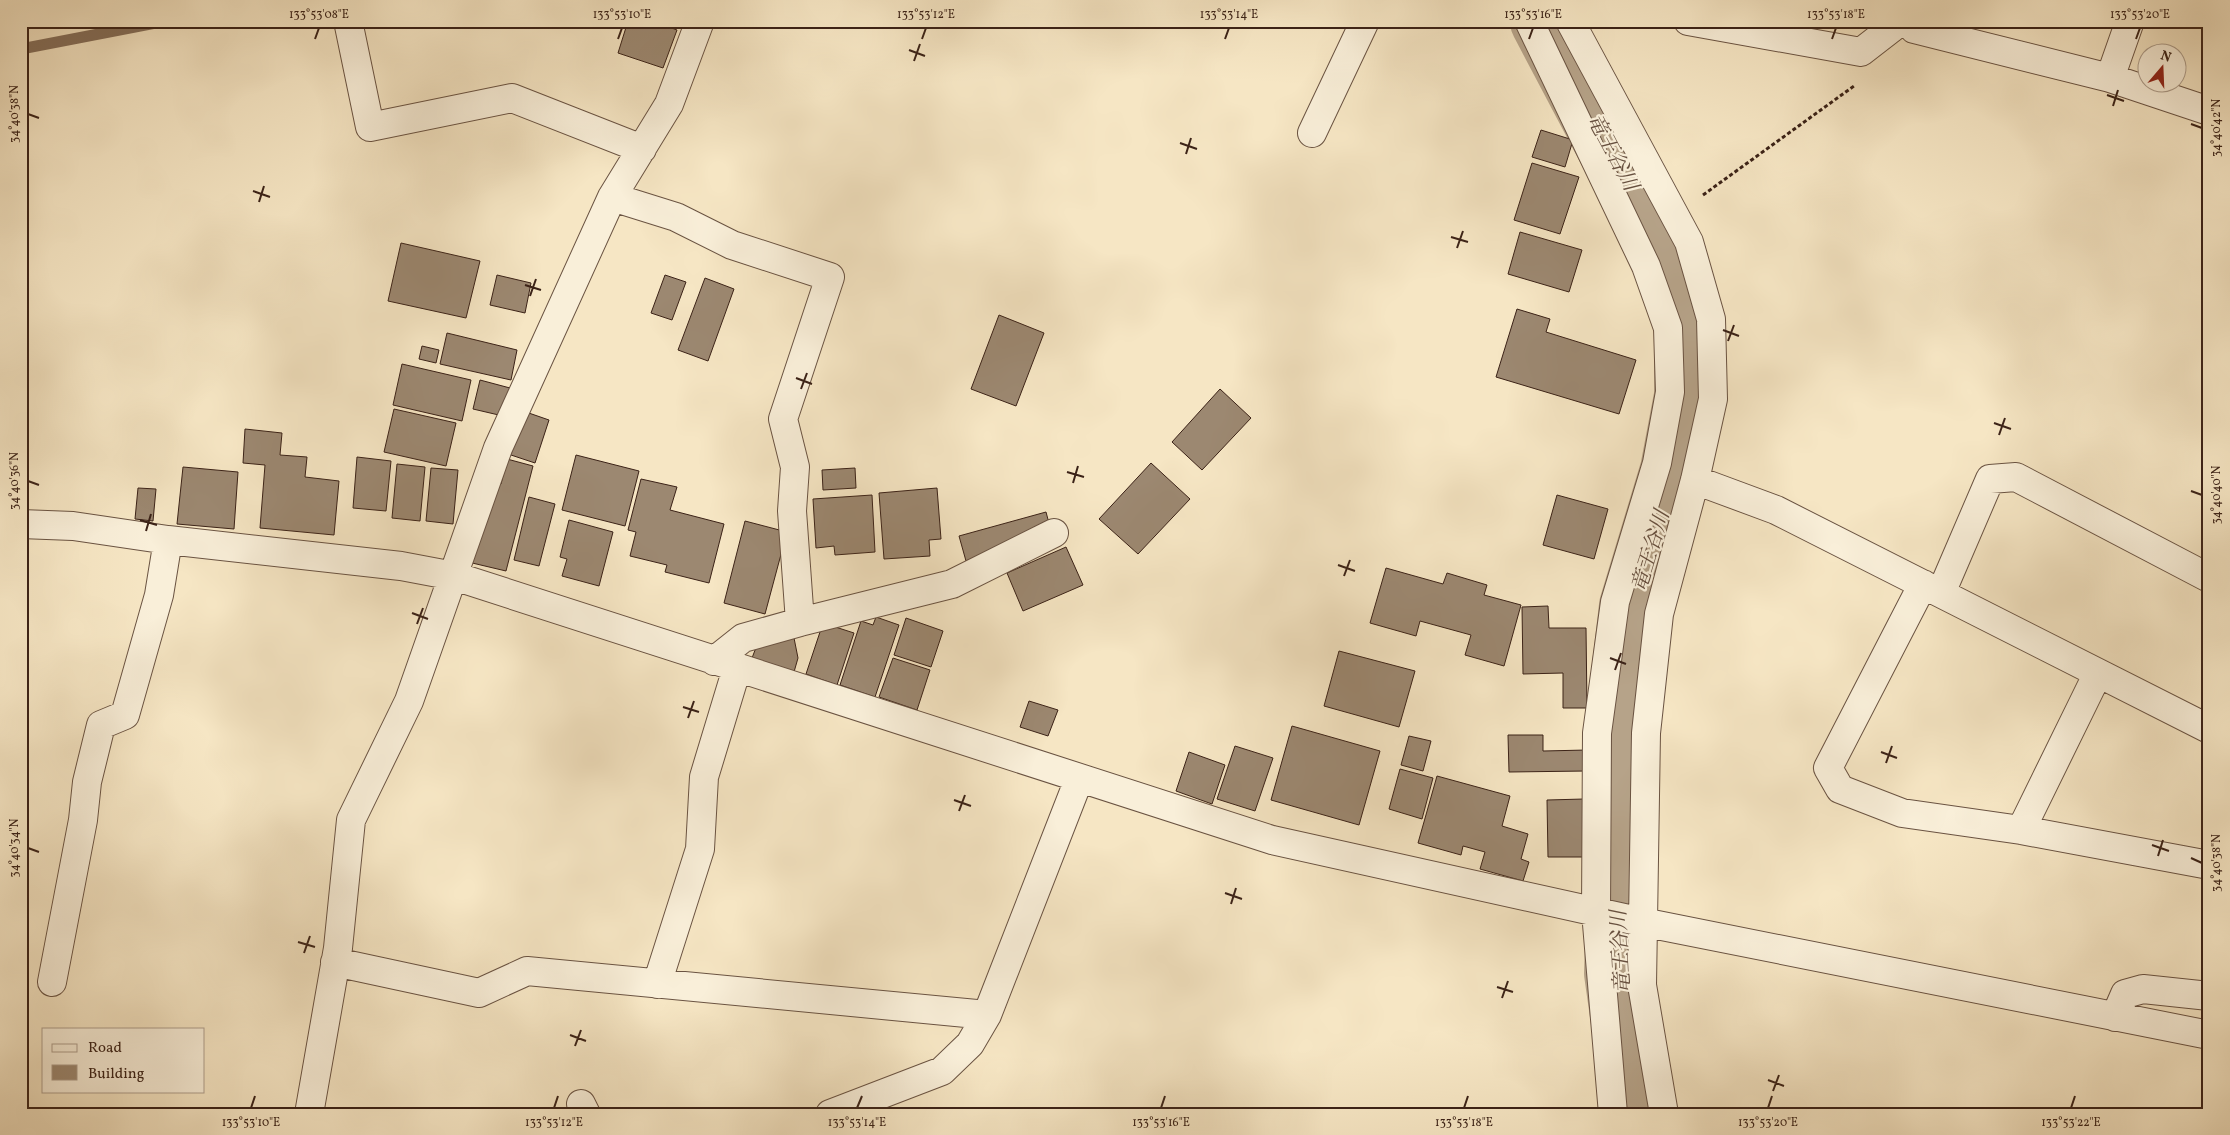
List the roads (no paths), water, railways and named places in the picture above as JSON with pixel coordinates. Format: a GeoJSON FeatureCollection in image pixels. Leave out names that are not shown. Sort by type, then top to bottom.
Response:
{"type":"FeatureCollection","features":[{"type":"Feature","properties":{"kind":"street"},"geometry":{"type":"LineString","coordinates":[[348,21],[370,127],[512,98],[642,149]]}},
{"type":"Feature","properties":{"kind":"street"},"geometry":{"type":"LineString","coordinates":[[308,1114],[335,962],[351,820],[409,702],[498,448],[612,197],[669,104],[700,21]]}},
{"type":"Feature","properties":{"kind":"street"},"geometry":{"type":"LineString","coordinates":[[1312,133],[1365,21]]}},
{"type":"Feature","properties":{"kind":"street"},"geometry":{"type":"LineString","coordinates":[[1529,21],[1646,266],[1668,328],[1670,392],[1658,464],[1615,602],[1597,733],[1601,913],[1613,1114]]}},
{"type":"Feature","properties":{"kind":"street"},"geometry":{"type":"LineString","coordinates":[[1570,21],[1689,242],[1711,319],[1713,399],[1695,480],[1658,623],[1646,733],[1637,921],[1642,985],[1664,1114]]}},
{"type":"Feature","properties":{"kind":"street"},"geometry":{"type":"LineString","coordinates":[[1688,21],[1861,52],[1901,21]]}},
{"type":"Feature","properties":{"kind":"street"},"geometry":{"type":"LineString","coordinates":[[1909,21],[1914,29],[2110,78],[2209,111]]}},
{"type":"Feature","properties":{"kind":"street"},"geometry":{"type":"LineString","coordinates":[[2110,78],[2130,21]]}},
{"type":"Feature","properties":{"kind":"street"},"geometry":{"type":"LineString","coordinates":[[612,197],[676,217],[732,245],[830,276],[783,419],[795,467],[792,510],[800,622]]}},
{"type":"Feature","properties":{"kind":"street"},"geometry":{"type":"LineString","coordinates":[[2209,578],[2016,476],[1990,479],[1932,588],[1828,768],[1840,789],[1902,813],[2021,830],[2209,865]]}},
{"type":"Feature","properties":{"kind":"street"},"geometry":{"type":"LineString","coordinates":[[1695,480],[1776,510],[2209,729]]}},
{"type":"Feature","properties":{"kind":"street"},"geometry":{"type":"LineString","coordinates":[[21,524],[73,526],[168,540],[401,566],[454,576],[1272,840],[1637,921],[2209,1035]]}},
{"type":"Feature","properties":{"kind":"street"},"geometry":{"type":"LineString","coordinates":[[657,984],[700,849],[704,777],[725,665],[743,638],[952,584],[1054,534]]}},
{"type":"Feature","properties":{"kind":"street"},"geometry":{"type":"LineString","coordinates":[[52,982],[83,820],[87,782],[99,734],[102,725],[125,714],[159,595],[168,540]]}},
{"type":"Feature","properties":{"kind":"street"},"geometry":{"type":"LineString","coordinates":[[2021,830],[2098,673]]}},
{"type":"Feature","properties":{"kind":"street"},"geometry":{"type":"LineString","coordinates":[[830,1114],[942,1071],[970,1044],[987,1015],[1079,778]]}},
{"type":"Feature","properties":{"kind":"street"},"geometry":{"type":"LineString","coordinates":[[335,962],[479,992],[528,971],[987,1015]]}},
{"type":"Feature","properties":{"kind":"street"},"geometry":{"type":"LineString","coordinates":[[2115,1017],[2125,994],[2143,989],[2209,996]]}},
{"type":"Feature","properties":{"kind":"waterway"},"geometry":{"type":"LineString","coordinates":[[21,49],[166,21]]}},
{"type":"Feature","properties":{"kind":"waterway","name":"竜王谷川"},"geometry":{"type":"LineString","coordinates":[[1544,21],[1669,258],[1688,328],[1688,396],[1674,470],[1633,606],[1617,742],[1620,910],[1618,973],[1638,1114]]}}]}
